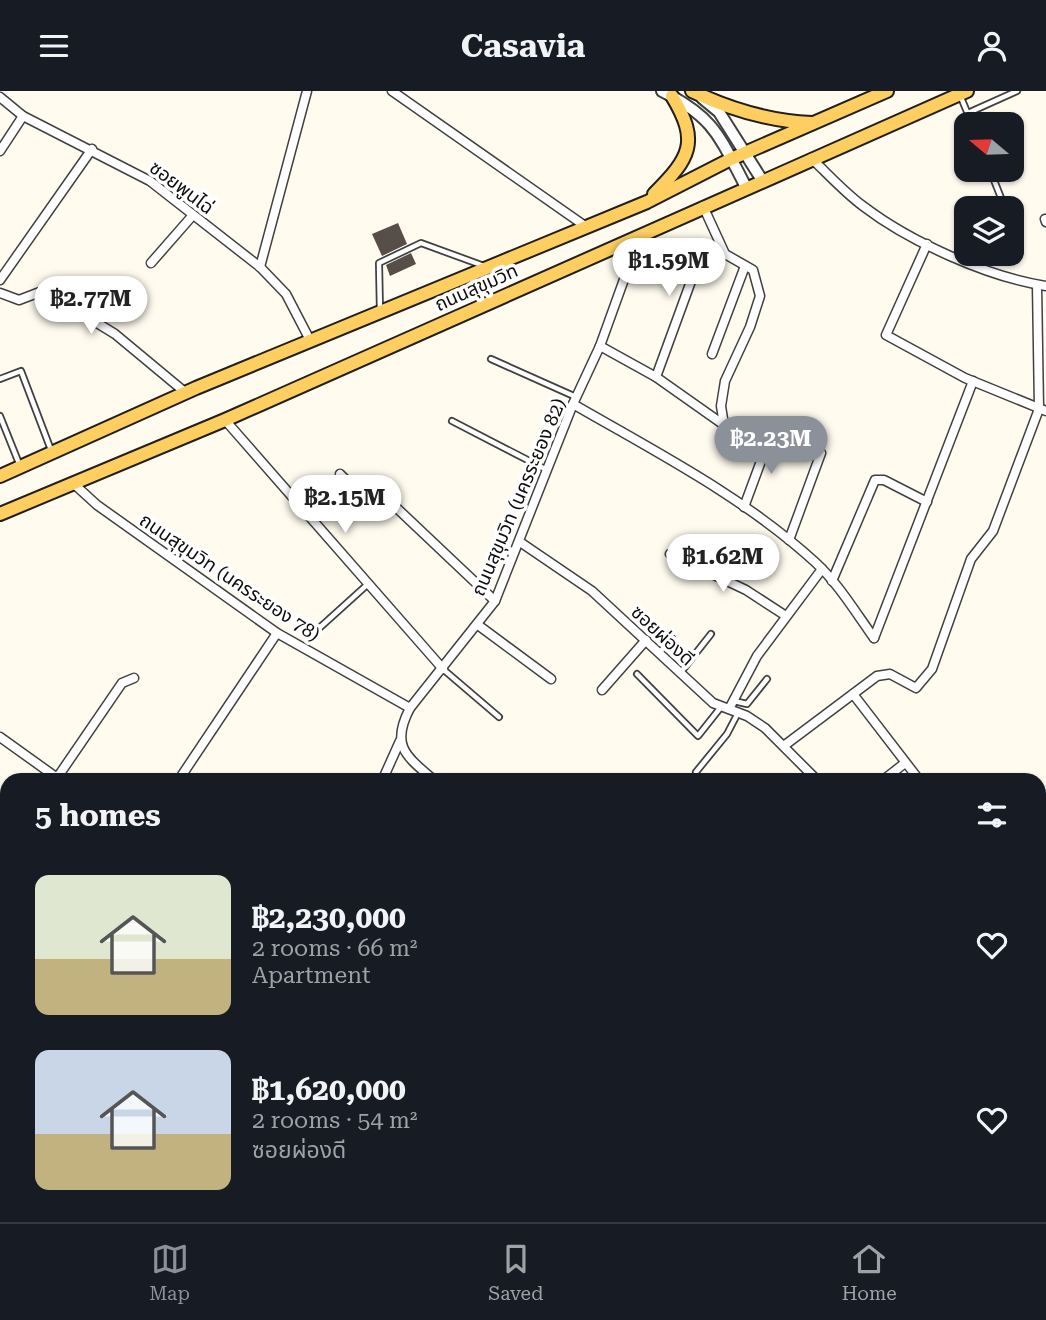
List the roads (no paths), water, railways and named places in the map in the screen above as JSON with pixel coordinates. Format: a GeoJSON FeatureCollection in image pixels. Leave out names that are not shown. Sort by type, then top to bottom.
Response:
{"type":"FeatureCollection","features":[{"type":"Feature","properties":{"kind":"main road"},"geometry":{"type":"LineString","coordinates":[[691,91],[724,107],[747,113],[788,122],[817,123]]}},
{"type":"Feature","properties":{"kind":"main road","name":"ถนนสุขุมวิท"},"geometry":{"type":"LineString","coordinates":[[0,475],[186,393],[647,202],[731,159],[887,91]]}},
{"type":"Feature","properties":{"kind":"main road","name":"ถนนสุขุมวิท"},"geometry":{"type":"LineString","coordinates":[[0,514],[225,420],[963,92]]}},
{"type":"Feature","properties":{"kind":"main road"},"geometry":{"type":"LineString","coordinates":[[647,202],[680,166],[689,145],[686,118],[667,94]]}},
{"type":"Feature","properties":{"kind":"street"},"geometry":{"type":"LineString","coordinates":[[260,267],[307,91]]}},
{"type":"Feature","properties":{"kind":"street"},"geometry":{"type":"LineString","coordinates":[[392,91],[585,226]]}},
{"type":"Feature","properties":{"kind":"street"},"geometry":{"type":"LineString","coordinates":[[691,91],[719,113],[762,180]]}},
{"type":"Feature","properties":{"kind":"street"},"geometry":{"type":"LineString","coordinates":[[667,94],[694,107],[709,121],[746,187]]}},
{"type":"Feature","properties":{"kind":"street","name":"ซอยพูนไฉ่"},"geometry":{"type":"LineString","coordinates":[[0,97],[23,116],[150,181],[260,267],[286,294],[311,342]]}},
{"type":"Feature","properties":{"kind":"street"},"geometry":{"type":"LineString","coordinates":[[0,151],[23,116]]}},
{"type":"Feature","properties":{"kind":"street"},"geometry":{"type":"LineString","coordinates":[[0,280],[92,149]]}},
{"type":"Feature","properties":{"kind":"street"},"geometry":{"type":"LineString","coordinates":[[785,745],[884,673],[912,688],[919,687],[926,679],[971,559],[989,539],[1042,410],[1042,286],[1005,277],[927,244],[864,207],[811,158]]}},
{"type":"Feature","properties":{"kind":"street"},"geometry":{"type":"LineString","coordinates":[[703,206],[725,254],[753,270],[760,296],[750,327],[724,381],[721,406],[724,425]]}},
{"type":"Feature","properties":{"kind":"street"},"geometry":{"type":"LineString","coordinates":[[151,263],[193,215]]}},
{"type":"Feature","properties":{"kind":"street","name":"ถนนสุขุมวิท (นครระยอง 82)"},"geometry":{"type":"LineString","coordinates":[[386,773],[400,741],[400,727],[411,708],[495,601],[575,401],[600,346],[640,235]]}},
{"type":"Feature","properties":{"kind":"street"},"geometry":{"type":"LineString","coordinates":[[927,244],[886,335],[973,381],[1042,410]]}},
{"type":"Feature","properties":{"kind":"street"},"geometry":{"type":"LineString","coordinates":[[656,377],[694,273],[725,254]]}},
{"type":"Feature","properties":{"kind":"street"},"geometry":{"type":"LineString","coordinates":[[712,354],[745,266]]}},
{"type":"Feature","properties":{"kind":"street"},"geometry":{"type":"LineString","coordinates":[[0,293],[19,300],[40,292],[50,293],[116,334],[186,393]]}},
{"type":"Feature","properties":{"kind":"street"},"geometry":{"type":"LineString","coordinates":[[600,346],[656,377],[774,456]]}},
{"type":"Feature","properties":{"kind":"street"},"geometry":{"type":"LineString","coordinates":[[575,401],[693,473],[789,540],[822,569],[874,638],[973,381]]}},
{"type":"Feature","properties":{"kind":"street"},"geometry":{"type":"LineString","coordinates":[[225,420],[443,669]]}},
{"type":"Feature","properties":{"kind":"street"},"geometry":{"type":"LineString","coordinates":[[744,507],[772,434]]}},
{"type":"Feature","properties":{"kind":"street"},"geometry":{"type":"LineString","coordinates":[[789,540],[821,453]]}},
{"type":"Feature","properties":{"kind":"street"},"geometry":{"type":"LineString","coordinates":[[340,474],[366,501],[376,492],[384,496],[495,601]]}},
{"type":"Feature","properties":{"kind":"street"},"geometry":{"type":"LineString","coordinates":[[832,581],[875,480],[881,479],[928,502]]}},
{"type":"Feature","properties":{"kind":"street","name":"ถนนสุขุมวิท (นครระยอง 78)"},"geometry":{"type":"LineString","coordinates":[[74,484],[97,505],[277,633],[411,708]]}},
{"type":"Feature","properties":{"kind":"street","name":"ซอยผ่องดี"},"geometry":{"type":"LineString","coordinates":[[520,542],[593,591],[680,673],[730,707],[755,720],[785,745],[811,773]]}},
{"type":"Feature","properties":{"kind":"street"},"geometry":{"type":"LineString","coordinates":[[670,554],[735,584],[786,616]]}},
{"type":"Feature","properties":{"kind":"street"},"geometry":{"type":"LineString","coordinates":[[730,707],[749,668],[822,569]]}},
{"type":"Feature","properties":{"kind":"street"},"geometry":{"type":"LineString","coordinates":[[478,625],[551,679]]}},
{"type":"Feature","properties":{"kind":"street"},"geometry":{"type":"LineString","coordinates":[[185,773],[277,633]]}},
{"type":"Feature","properties":{"kind":"street"},"geometry":{"type":"LineString","coordinates":[[602,690],[646,640]]}},
{"type":"Feature","properties":{"kind":"street"},"geometry":{"type":"LineString","coordinates":[[63,773],[122,683],[134,678]]}},
{"type":"Feature","properties":{"kind":"street"},"geometry":{"type":"LineString","coordinates":[[853,694],[913,773]]}},
{"type":"Feature","properties":{"kind":"street"},"geometry":{"type":"LineString","coordinates":[[0,737],[51,773]]}},
{"type":"Feature","properties":{"kind":"street"},"geometry":{"type":"LineString","coordinates":[[400,741],[409,758],[426,773]]}},
{"type":"Feature","properties":{"kind":"street"},"geometry":{"type":"LineString","coordinates":[[892,773],[905,763]]}},
{"type":"Feature","properties":{"kind":"lane"},"geometry":{"type":"LineString","coordinates":[[970,112],[1017,91]]}},
{"type":"Feature","properties":{"kind":"lane"},"geometry":{"type":"LineString","coordinates":[[963,92],[968,112]]}},
{"type":"Feature","properties":{"kind":"lane"},"geometry":{"type":"LineString","coordinates":[[380,312],[379,263],[421,243],[487,267]]}},
{"type":"Feature","properties":{"kind":"lane"},"geometry":{"type":"LineString","coordinates":[[491,359],[575,401]]}},
{"type":"Feature","properties":{"kind":"lane"},"geometry":{"type":"LineString","coordinates":[[0,379],[21,371],[52,453]]}},
{"type":"Feature","properties":{"kind":"lane"},"geometry":{"type":"LineString","coordinates":[[0,416],[21,467]]}},
{"type":"Feature","properties":{"kind":"lane"},"geometry":{"type":"LineString","coordinates":[[452,421],[548,470]]}},
{"type":"Feature","properties":{"kind":"lane"},"geometry":{"type":"LineString","coordinates":[[316,631],[368,584]]}},
{"type":"Feature","properties":{"kind":"lane"},"geometry":{"type":"LineString","coordinates":[[680,673],[711,634]]}},
{"type":"Feature","properties":{"kind":"lane"},"geometry":{"type":"LineString","coordinates":[[659,653],[672,638]]}},
{"type":"Feature","properties":{"kind":"lane"},"geometry":{"type":"LineString","coordinates":[[443,669],[499,717]]}},
{"type":"Feature","properties":{"kind":"lane"},"geometry":{"type":"LineString","coordinates":[[637,674],[698,736],[730,707],[747,704],[767,679]]}},
{"type":"Feature","properties":{"kind":"lane"},"geometry":{"type":"LineString","coordinates":[[696,772],[727,734],[730,707]]}}]}
